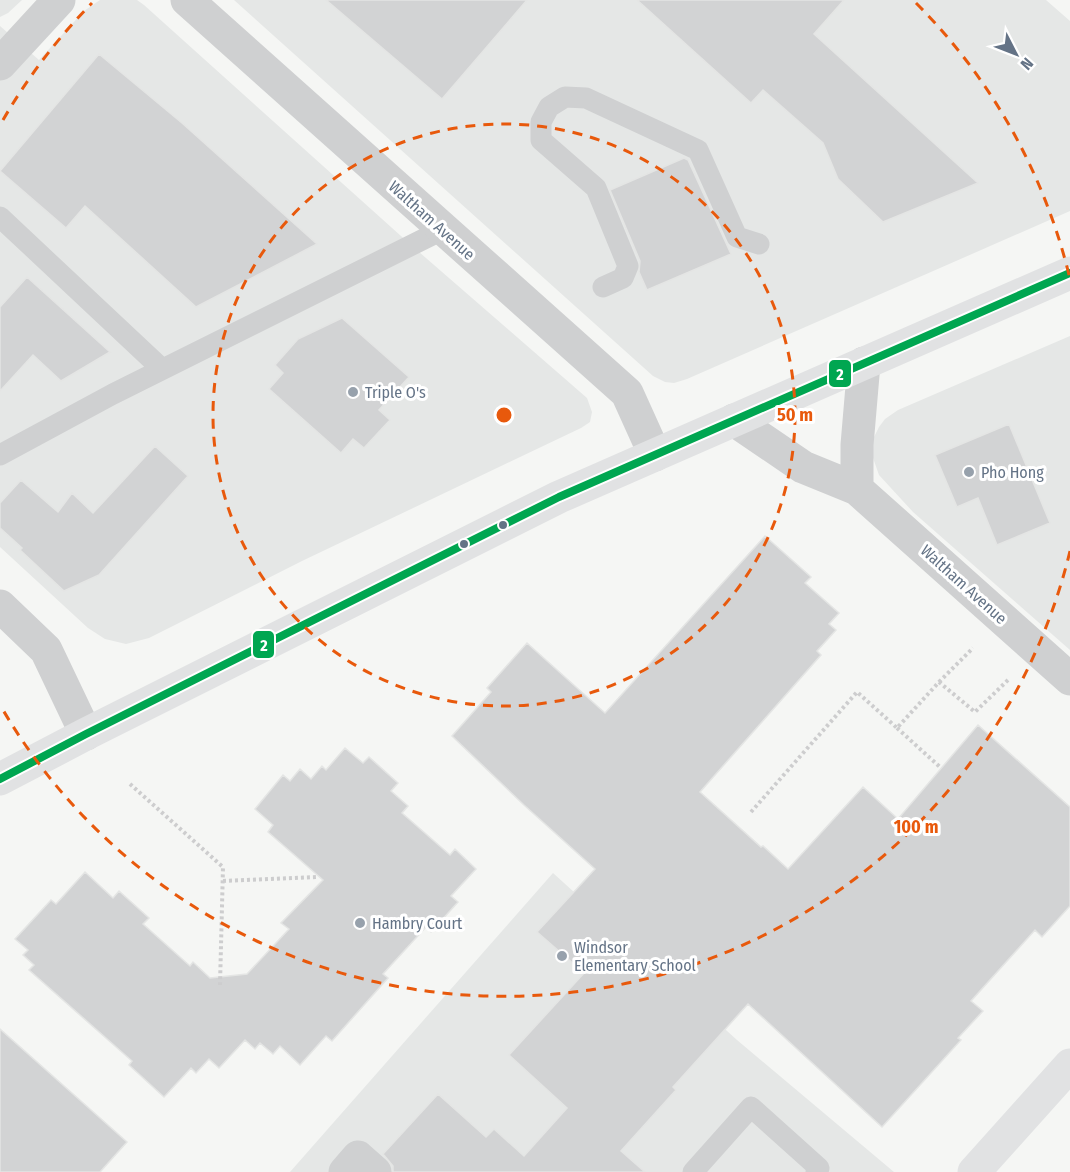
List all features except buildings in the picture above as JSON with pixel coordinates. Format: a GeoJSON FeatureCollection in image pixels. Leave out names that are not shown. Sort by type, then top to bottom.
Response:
{"type":"FeatureCollection","features":[{"type":"Feature","properties":{"kind":"main road"},"geometry":{"type":"LineString","coordinates":[[0,779],[560,497],[1070,273]]}},
{"type":"Feature","properties":{"kind":"main road"},"geometry":{"type":"LineString","coordinates":[[974,1172],[1070,1065]]}},
{"type":"Feature","properties":{"kind":"street"},"geometry":{"type":"LineString","coordinates":[[0,64],[59,0]]}},
{"type":"Feature","properties":{"kind":"street","name":"Waltham Avenue"},"geometry":{"type":"LineString","coordinates":[[187,0],[627,393],[656,455]]}},
{"type":"Feature","properties":{"kind":"street"},"geometry":{"type":"LineString","coordinates":[[857,489],[857,445],[864,363]]}},
{"type":"Feature","properties":{"kind":"street","name":"Waltham Avenue"},"geometry":{"type":"LineString","coordinates":[[734,420],[803,467],[857,489],[1070,679]]}},
{"type":"Feature","properties":{"kind":"street"},"geometry":{"type":"LineString","coordinates":[[0,606],[46,650],[86,734]]}},
{"type":"Feature","properties":{"kind":"street"},"geometry":{"type":"LineString","coordinates":[[345,1172],[358,1157],[375,1172]]}},
{"type":"Feature","properties":{"kind":"lane"},"geometry":{"type":"LineString","coordinates":[[603,287],[623,278],[627,266],[596,188],[541,140],[541,123],[549,107],[565,97],[586,98],[698,150],[737,237],[759,244]]}},
{"type":"Feature","properties":{"kind":"lane"},"geometry":{"type":"LineString","coordinates":[[0,217],[162,369]]}},
{"type":"Feature","properties":{"kind":"lane"},"geometry":{"type":"LineString","coordinates":[[0,455],[162,369],[442,230]]}},
{"type":"Feature","properties":{"kind":"lane"},"geometry":{"type":"LineString","coordinates":[[693,1172],[751,1107],[820,1171]]}},
{"type":"Feature","properties":{"kind":"path"},"geometry":{"type":"LineString","coordinates":[[897,728],[973,648]]}},
{"type":"Feature","properties":{"kind":"path"},"geometry":{"type":"LineString","coordinates":[[939,682],[975,712],[1008,680]]}},
{"type":"Feature","properties":{"kind":"path"},"geometry":{"type":"LineString","coordinates":[[751,812],[856,692],[941,768]]}},
{"type":"Feature","properties":{"kind":"path"},"geometry":{"type":"LineString","coordinates":[[130,784],[223,867],[220,985]]}},
{"type":"Feature","properties":{"kind":"path"},"geometry":{"type":"LineString","coordinates":[[223,881],[316,877]]}},
{"type":"Feature","properties":{"kind":"shaded area"},"geometry":{"type":"Polygon","coordinates":[[[0,0],[22,0],[0,17],[0,0]]]}},
{"type":"Feature","properties":{"kind":"shaded area"},"geometry":{"type":"Polygon","coordinates":[[[100,0],[137,0],[144,5],[411,245],[587,398],[592,412],[590,422],[302,561],[149,638],[126,644],[105,639],[88,628],[0,547],[0,26],[39,60],[84,11],[100,0]]]}},
{"type":"Feature","properties":{"kind":"shaded area"},"geometry":{"type":"Polygon","coordinates":[[[234,0],[1046,0],[1070,21],[1070,211],[687,379],[674,383],[665,382],[653,376],[234,0]]]}},
{"type":"Feature","properties":{"kind":"shaded area"},"geometry":{"type":"Polygon","coordinates":[[[1070,336],[1070,650],[913,512],[879,475],[872,455],[874,437],[879,427],[885,419],[898,410],[1070,336]]]}},
{"type":"Feature","properties":{"kind":"shaded area","name":"Windsor Elementary School"},"geometry":{"type":"Polygon","coordinates":[[[553,873],[737,1040],[894,1172],[290,1172],[553,873]]]}},
{"type":"Feature","properties":{"kind":"transit line","name":"2"},"geometry":{"type":"LineString","coordinates":[[0,779],[559,497],[1070,273]]}},
{"type":"Feature","properties":{"kind":"place","name":"Triple O's"},"geometry":{"type":"Point","coordinates":[353,392]}},
{"type":"Feature","properties":{"kind":"place","name":"Pho Hong"},"geometry":{"type":"Point","coordinates":[969,472]}},
{"type":"Feature","properties":{"kind":"place","name":"Hambry Court"},"geometry":{"type":"Point","coordinates":[360,923]}},
{"type":"Feature","properties":{"kind":"place","name":"Windsor Elementary School"},"geometry":{"type":"Point","coordinates":[562,956]}}]}
